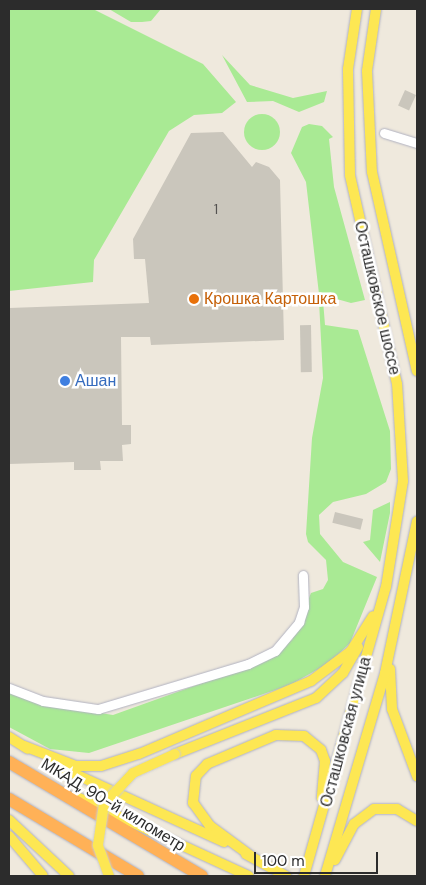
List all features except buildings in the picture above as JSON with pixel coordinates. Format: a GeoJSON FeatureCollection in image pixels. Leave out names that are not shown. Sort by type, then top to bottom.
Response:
{"type":"FeatureCollection","features":[{"type":"Feature","properties":{"kind":"highway","name":"МКАД, 90-й километр"},"geometry":{"type":"LineString","coordinates":[[9,762],[202,876]]}},
{"type":"Feature","properties":{"kind":"highway"},"geometry":{"type":"LineString","coordinates":[[9,799],[138,876]]}},
{"type":"Feature","properties":{"kind":"main road","name":"Осташковское шоссе"},"geometry":{"type":"LineString","coordinates":[[357,9],[348,69],[350,175],[388,336],[403,432],[403,482],[386,588]]}},
{"type":"Feature","properties":{"kind":"main road","name":"Осташковское шоссе"},"geometry":{"type":"LineString","coordinates":[[376,9],[367,71],[372,172],[410,331],[417,371]]}},
{"type":"Feature","properties":{"kind":"main road"},"geometry":{"type":"LineString","coordinates":[[416,546],[417,522]]}},
{"type":"Feature","properties":{"kind":"main road","name":"Осташковская улица"},"geometry":{"type":"LineString","coordinates":[[325,876],[394,636],[416,546]]}},
{"type":"Feature","properties":{"kind":"main road"},"geometry":{"type":"LineString","coordinates":[[109,876],[98,845],[104,804],[133,774],[175,754],[316,698],[344,672],[386,588]]}},
{"type":"Feature","properties":{"kind":"main road","name":"Осташковская улица"},"geometry":{"type":"LineString","coordinates":[[305,872],[386,588]]}},
{"type":"Feature","properties":{"kind":"main road"},"geometry":{"type":"LineString","coordinates":[[24,746],[76,766],[117,763],[311,681],[351,651],[366,630]]}},
{"type":"Feature","properties":{"kind":"main road"},"geometry":{"type":"LineString","coordinates":[[394,636],[392,709],[417,776]]}},
{"type":"Feature","properties":{"kind":"main road"},"geometry":{"type":"LineString","coordinates":[[251,856],[200,815],[193,804],[196,776],[223,754],[276,735],[304,736],[321,750],[327,774],[305,872]]}},
{"type":"Feature","properties":{"kind":"main road"},"geometry":{"type":"LineString","coordinates":[[9,737],[92,784],[178,819],[286,876]]}},
{"type":"Feature","properties":{"kind":"main road"},"geometry":{"type":"LineString","coordinates":[[44,783],[246,875]]}},
{"type":"Feature","properties":{"kind":"main road"},"geometry":{"type":"LineString","coordinates":[[325,876],[363,815],[385,807],[417,821]]}},
{"type":"Feature","properties":{"kind":"main road"},"geometry":{"type":"LineString","coordinates":[[9,820],[69,876]]}},
{"type":"Feature","properties":{"kind":"main road"},"geometry":{"type":"LineString","coordinates":[[9,836],[43,876]]}},
{"type":"Feature","properties":{"kind":"street"},"geometry":{"type":"LineString","coordinates":[[384,133],[417,143]]}},
{"type":"Feature","properties":{"kind":"street"},"geometry":{"type":"LineString","coordinates":[[410,331],[417,349]]}},
{"type":"Feature","properties":{"kind":"street"},"geometry":{"type":"LineString","coordinates":[[9,688],[43,701],[98,709],[248,664],[275,651],[299,622],[304,607],[304,575]]}},
{"type":"Feature","properties":{"kind":"green space"},"geometry":{"type":"Polygon","coordinates":[[[9,9],[93,9],[203,64],[236,102],[222,113],[194,115],[169,131],[94,260],[93,282],[9,291],[9,9]]]}},
{"type":"Feature","properties":{"kind":"green space"},"geometry":{"type":"Polygon","coordinates":[[[109,9],[161,9],[151,21],[131,22],[109,9]]]}},
{"type":"Feature","properties":{"kind":"green space"},"geometry":{"type":"Polygon","coordinates":[[[222,55],[250,85],[293,98],[327,91],[324,102],[299,112],[273,101],[247,102],[222,55]]]}},
{"type":"Feature","properties":{"kind":"green space"},"geometry":{"type":"Polygon","coordinates":[[[262,114],[269,115],[275,119],[279,125],[279,139],[275,145],[269,149],[262,150],[255,149],[249,145],[245,139],[244,132],[245,125],[249,119],[255,115],[262,114]]]}},
{"type":"Feature","properties":{"kind":"green space"},"geometry":{"type":"Polygon","coordinates":[[[309,124],[322,126],[333,137],[329,139],[334,187],[365,300],[351,303],[319,294],[306,182],[291,153],[302,127],[309,124]]]}},
{"type":"Feature","properties":{"kind":"green space"},"geometry":{"type":"Polygon","coordinates":[[[323,300],[325,325],[358,330],[390,431],[391,469],[386,482],[366,494],[333,502],[319,515],[320,534],[343,562],[377,577],[350,643],[329,663],[290,685],[89,753],[50,749],[9,727],[9,691],[50,705],[113,715],[261,662],[292,640],[311,593],[323,589],[328,580],[326,560],[308,542],[306,534],[312,438],[323,378],[319,301],[323,300]]]}},
{"type":"Feature","properties":{"kind":"green space"},"geometry":{"type":"Polygon","coordinates":[[[390,502],[390,513],[380,562],[363,542],[370,540],[373,510],[390,502]]]}},
{"type":"Feature","properties":{"kind":"place","name":"Крошка Картошка"},"geometry":{"type":"Point","coordinates":[194,299]}},
{"type":"Feature","properties":{"kind":"place","name":"Ашан"},"geometry":{"type":"Point","coordinates":[65,381]}}]}
